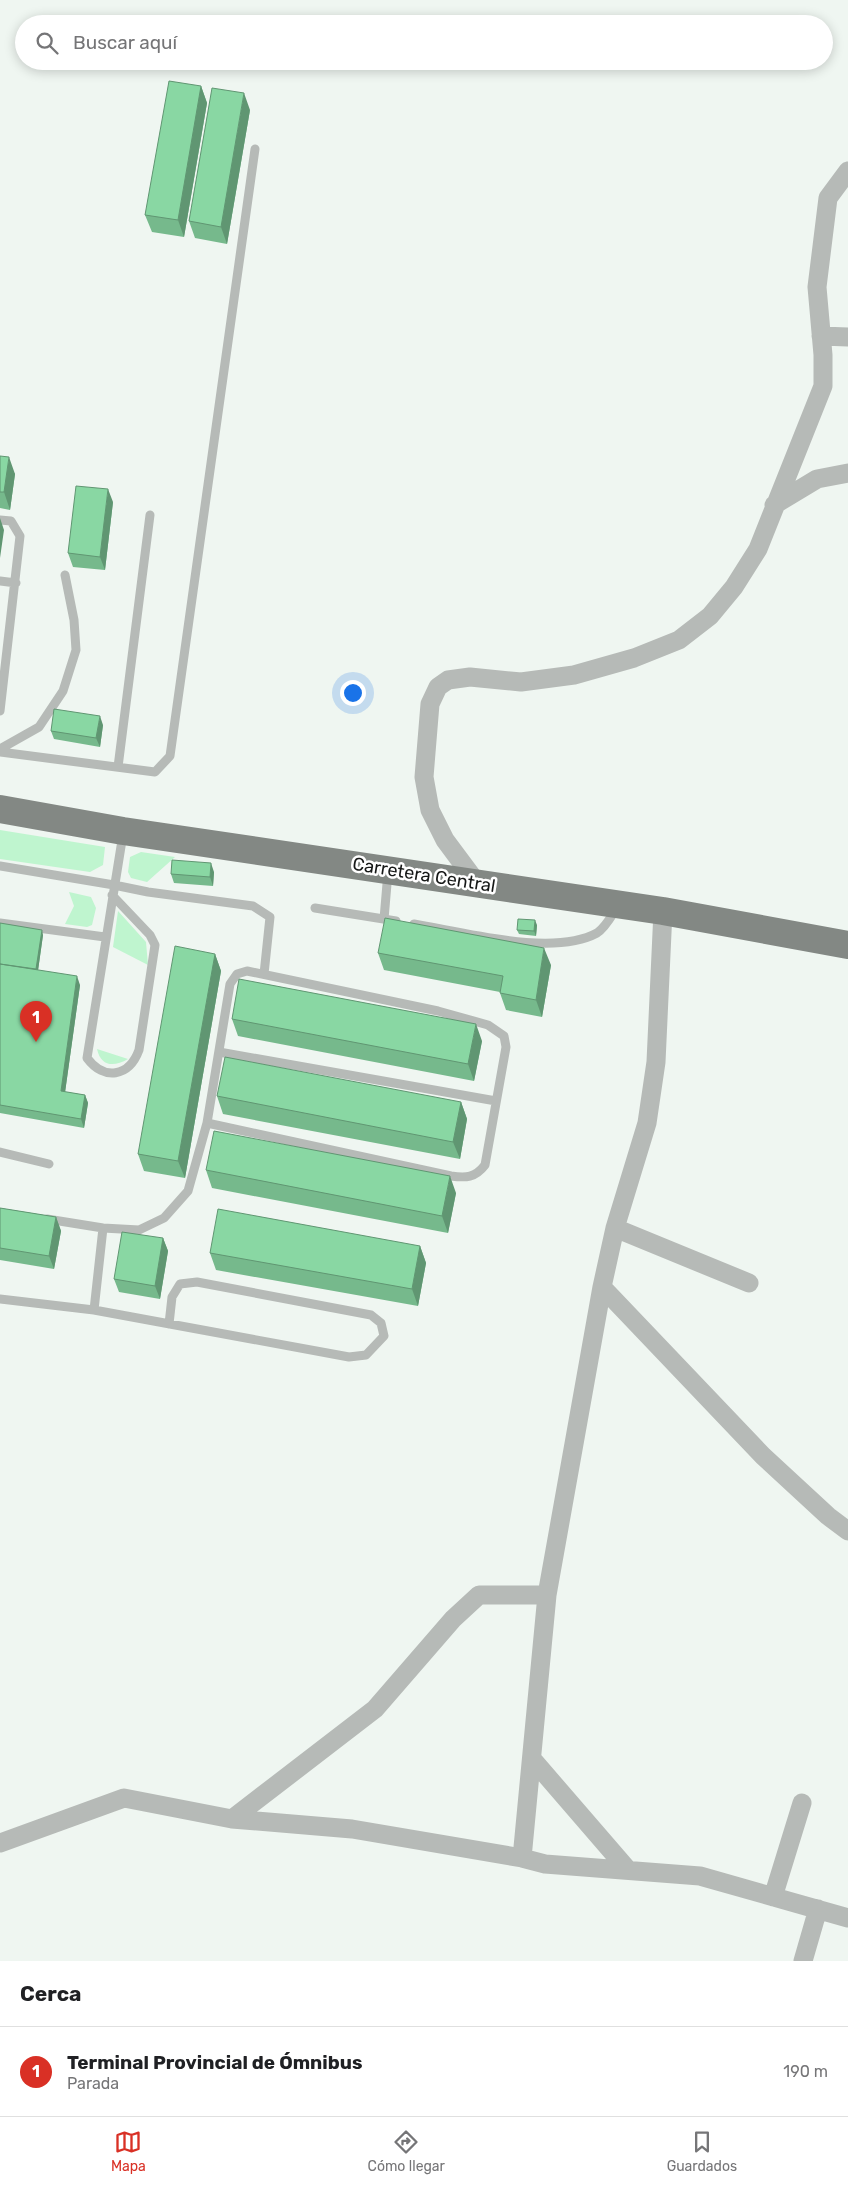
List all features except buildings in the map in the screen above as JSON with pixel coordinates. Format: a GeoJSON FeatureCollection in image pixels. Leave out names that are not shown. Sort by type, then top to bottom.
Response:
{"type":"FeatureCollection","features":[{"type":"Feature","properties":{"kind":"main road","name":"Carretera Central"},"geometry":{"type":"LineString","coordinates":[[0,809],[123,831],[477,883],[619,906],[663,911],[848,944]]}},
{"type":"Feature","properties":{"kind":"street"},"geometry":{"type":"LineString","coordinates":[[477,883],[445,840],[430,810],[424,777],[430,704],[438,687],[448,680],[470,677],[521,682],[574,675],[634,658],[679,640],[710,616],[734,587],[758,549],[823,386],[818,287],[828,198],[848,171]]}},
{"type":"Feature","properties":{"kind":"street"},"geometry":{"type":"LineString","coordinates":[[821,336],[848,337]]}},
{"type":"Feature","properties":{"kind":"street"},"geometry":{"type":"LineString","coordinates":[[774,505],[818,479],[848,473]]}},
{"type":"Feature","properties":{"kind":"street"},"geometry":{"type":"LineString","coordinates":[[522,1858],[533,1760],[547,1595],[602,1287],[615,1228],[646,1123],[652,1088],[660,998],[663,911]]}},
{"type":"Feature","properties":{"kind":"street"},"geometry":{"type":"LineString","coordinates":[[615,1228],[749,1283]]}},
{"type":"Feature","properties":{"kind":"street"},"geometry":{"type":"LineString","coordinates":[[602,1287],[763,1456],[828,1516],[848,1531]]}},
{"type":"Feature","properties":{"kind":"street"},"geometry":{"type":"LineString","coordinates":[[232,1819],[376,1709],[453,1619],[479,1595],[547,1595]]}},
{"type":"Feature","properties":{"kind":"street"},"geometry":{"type":"LineString","coordinates":[[533,1760],[628,1870]]}},
{"type":"Feature","properties":{"kind":"street"},"geometry":{"type":"LineString","coordinates":[[0,1843],[124,1798],[232,1819],[352,1830],[522,1858],[545,1864],[700,1876],[848,1918]]}},
{"type":"Feature","properties":{"kind":"street"},"geometry":{"type":"LineString","coordinates":[[773,1896],[802,1803]]}},
{"type":"Feature","properties":{"kind":"street"},"geometry":{"type":"LineString","coordinates":[[803,1961],[818,1909]]}},
{"type":"Feature","properties":{"kind":"lane"},"geometry":{"type":"LineString","coordinates":[[0,750],[156,772],[170,756],[255,149]]}},
{"type":"Feature","properties":{"kind":"lane"},"geometry":{"type":"LineString","coordinates":[[118,767],[150,515]]}},
{"type":"Feature","properties":{"kind":"lane"},"geometry":{"type":"LineString","coordinates":[[0,520],[11,521],[20,536],[16,583],[4,647],[0,711]]}},
{"type":"Feature","properties":{"kind":"lane"},"geometry":{"type":"LineString","coordinates":[[0,750],[40,727],[64,691],[76,650],[74,620],[65,575]]}},
{"type":"Feature","properties":{"kind":"lane"},"geometry":{"type":"LineString","coordinates":[[0,580],[16,583]]}},
{"type":"Feature","properties":{"kind":"lane"},"geometry":{"type":"LineString","coordinates":[[112,895],[150,935],[155,945],[139,1050],[134,1064],[115,1073],[104,1072],[95,1068],[88,1058],[105,937],[112,895],[123,831]]}},
{"type":"Feature","properties":{"kind":"lane"},"geometry":{"type":"LineString","coordinates":[[0,866],[114,884],[148,892],[253,906],[270,917],[264,974]]}},
{"type":"Feature","properties":{"kind":"lane"},"geometry":{"type":"LineString","coordinates":[[384,919],[388,870]]}},
{"type":"Feature","properties":{"kind":"lane"},"geometry":{"type":"LineString","coordinates":[[315,908],[536,944],[578,942],[599,932],[619,906]]}},
{"type":"Feature","properties":{"kind":"lane"},"geometry":{"type":"LineString","coordinates":[[0,923],[105,937]]}},
{"type":"Feature","properties":{"kind":"lane"},"geometry":{"type":"LineString","coordinates":[[38,1217],[103,1228],[139,1230],[164,1218],[179,1204],[188,1191],[207,1123],[230,984],[237,974],[247,971],[264,974],[438,1011],[488,1025],[504,1036],[506,1047],[485,1165],[478,1174],[466,1178],[207,1123]]}},
{"type":"Feature","properties":{"kind":"lane"},"geometry":{"type":"LineString","coordinates":[[219,1052],[496,1101]]}},
{"type":"Feature","properties":{"kind":"lane"},"geometry":{"type":"LineString","coordinates":[[0,1152],[50,1164]]}},
{"type":"Feature","properties":{"kind":"lane"},"geometry":{"type":"LineString","coordinates":[[94,1310],[103,1228]]}},
{"type":"Feature","properties":{"kind":"lane"},"geometry":{"type":"LineString","coordinates":[[0,1299],[94,1310],[349,1357],[366,1355],[384,1336],[381,1323],[372,1315],[197,1282],[180,1284],[172,1297],[170,1324]]}},
{"type":"Feature","properties":{"kind":"green space"},"geometry":{"type":"Polygon","coordinates":[[[0,830],[105,847],[103,865],[90,872],[0,859],[0,830]]]}},
{"type":"Feature","properties":{"kind":"green space"},"geometry":{"type":"Polygon","coordinates":[[[141,852],[175,857],[147,882],[131,878],[128,872],[130,857],[141,852]]]}},
{"type":"Feature","properties":{"kind":"green space"},"geometry":{"type":"Polygon","coordinates":[[[69,892],[91,897],[96,908],[92,925],[87,927],[65,924],[74,906],[69,892]]]}},
{"type":"Feature","properties":{"kind":"green space"},"geometry":{"type":"Polygon","coordinates":[[[118,911],[146,942],[148,965],[113,947],[118,911]]]}},
{"type":"Feature","properties":{"kind":"green space"},"geometry":{"type":"Polygon","coordinates":[[[97,1049],[128,1059],[109,1064],[102,1059],[97,1049]]]}},
{"type":"Feature","properties":{"kind":"place","name":"Terminal Provincial de Ómnibus"},"geometry":{"type":"Point","coordinates":[36,1042]}}]}
